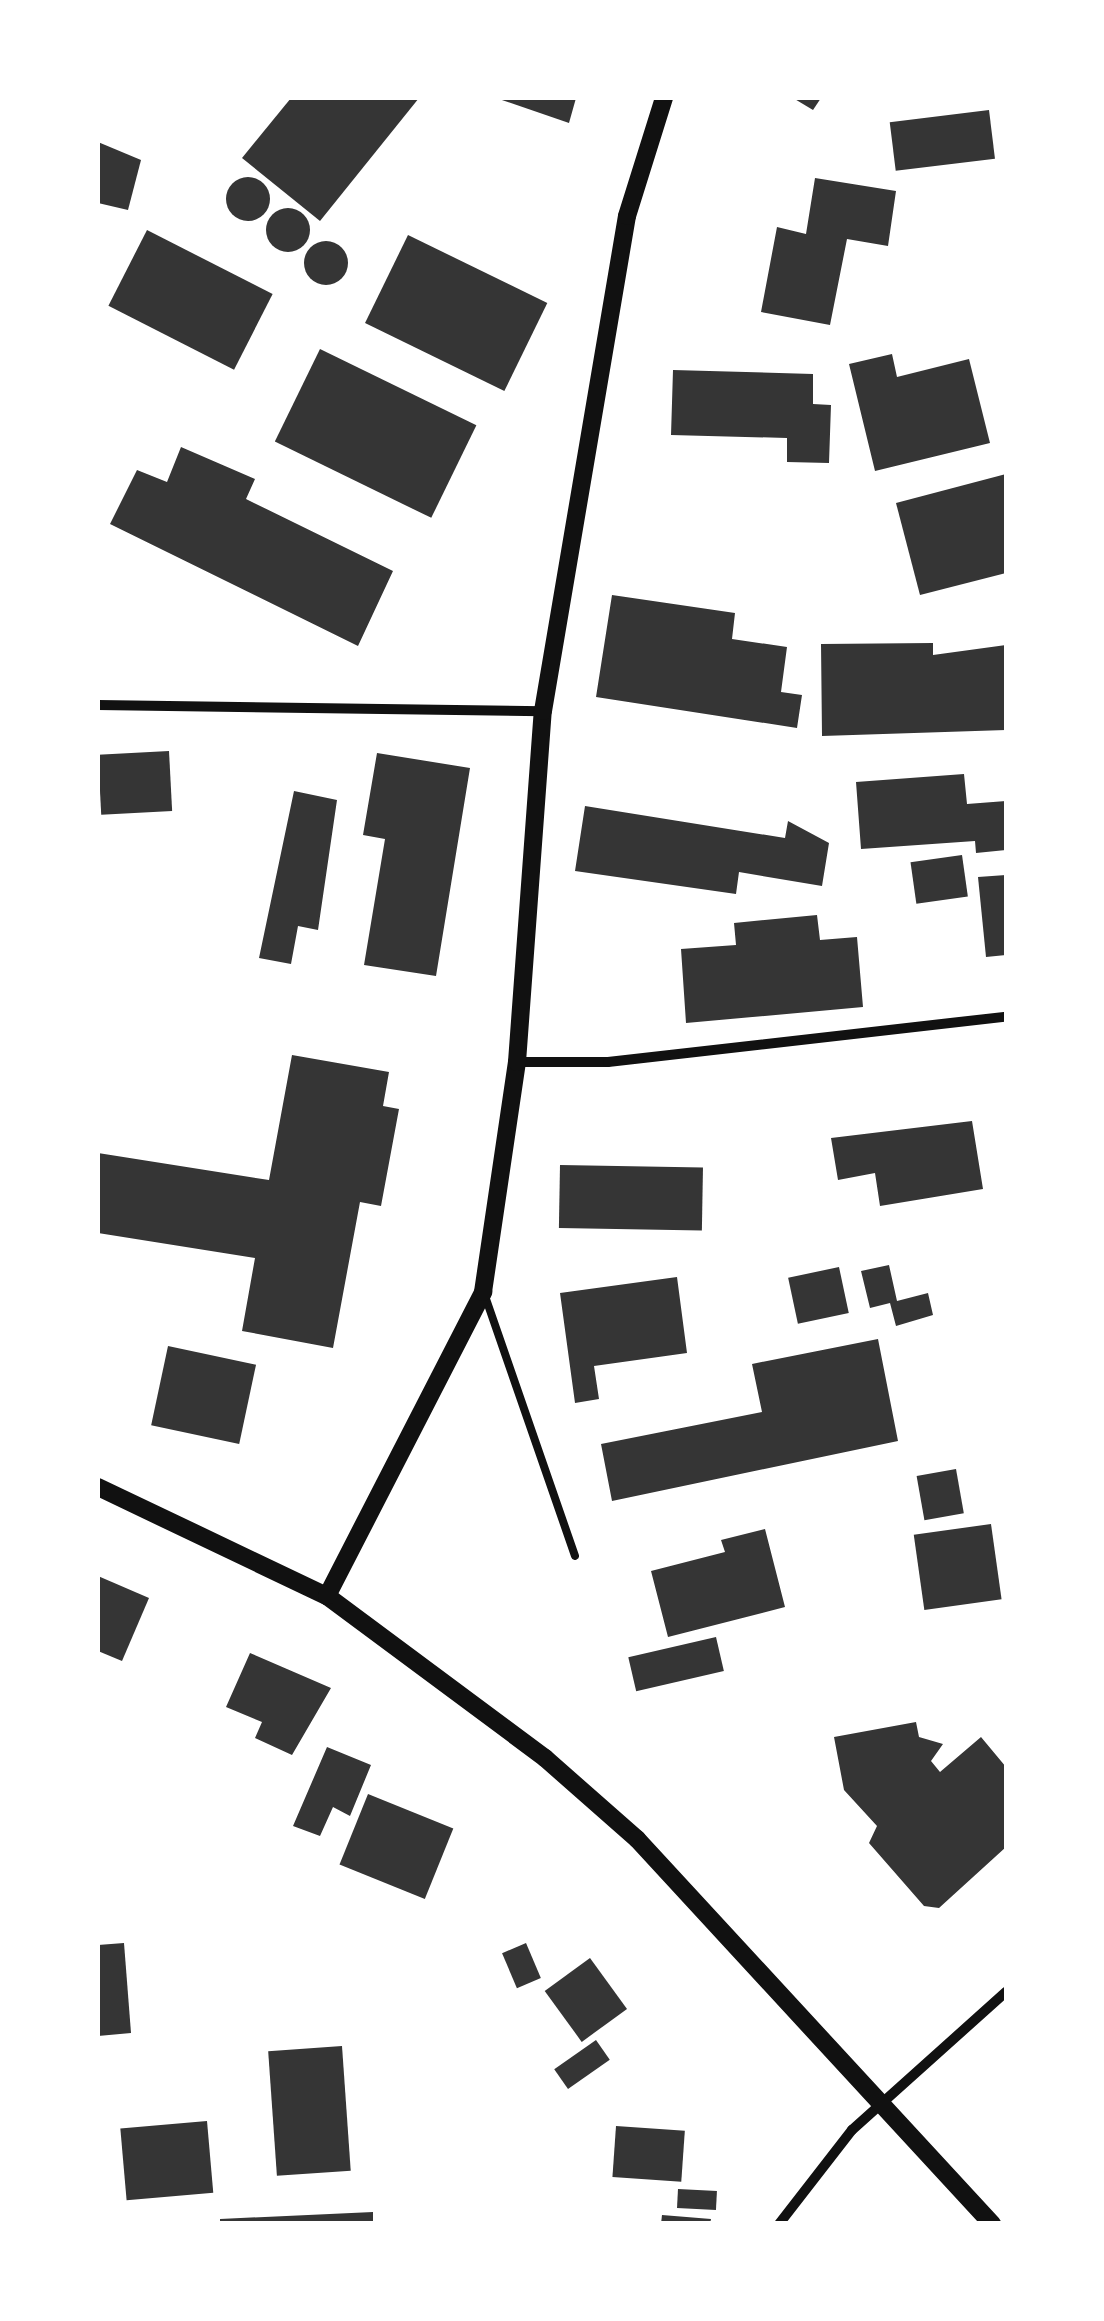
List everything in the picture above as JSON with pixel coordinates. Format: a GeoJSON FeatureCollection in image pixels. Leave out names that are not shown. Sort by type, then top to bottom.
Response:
{"type":"FeatureCollection","features":[{"type":"Feature","properties":{"kind":"street"},"geometry":{"type":"LineString","coordinates":[[327,1596],[483,1292],[518,1062],[543,710],[627,216],[664,98]]}},
{"type":"Feature","properties":{"kind":"street"},"geometry":{"type":"LineString","coordinates":[[98,705],[543,710]]}},
{"type":"Feature","properties":{"kind":"street"},"geometry":{"type":"LineString","coordinates":[[518,1062],[608,1062],[1006,1017]]}},
{"type":"Feature","properties":{"kind":"street"},"geometry":{"type":"LineString","coordinates":[[98,1487],[327,1596],[545,1758],[637,1839],[992,2224]]}},
{"type":"Feature","properties":{"kind":"street"},"geometry":{"type":"LineString","coordinates":[[779,2224],[882,2104],[1006,1992]]}},
{"type":"Feature","properties":{"kind":"lane"},"geometry":{"type":"LineString","coordinates":[[483,1292],[576,1556]]}},
{"type":"Feature","properties":{"kind":"building"},"geometry":{"type":"Polygon","coordinates":[[[291,98],[419,98],[320,221],[242,158],[291,98]]]}},
{"type":"Feature","properties":{"kind":"building"},"geometry":{"type":"Polygon","coordinates":[[[496,98],[576,98],[569,123],[496,98]]]}},
{"type":"Feature","properties":{"kind":"building"},"geometry":{"type":"Polygon","coordinates":[[[793,98],[821,98],[813,110],[793,98]]]}},
{"type":"Feature","properties":{"kind":"building"},"geometry":{"type":"Polygon","coordinates":[[[989,110],[995,159],[896,171],[890,122],[989,110]]]}},
{"type":"Feature","properties":{"kind":"building"},"geometry":{"type":"Polygon","coordinates":[[[98,142],[141,160],[128,210],[98,203],[98,142]]]}},
{"type":"Feature","properties":{"kind":"building"},"geometry":{"type":"Polygon","coordinates":[[[248,177],[264,183],[270,199],[264,215],[248,221],[232,215],[226,199],[232,183],[248,177]]]}},
{"type":"Feature","properties":{"kind":"building"},"geometry":{"type":"Polygon","coordinates":[[[815,178],[896,191],[888,246],[847,239],[830,325],[761,312],[777,227],[806,234],[815,178]]]}},
{"type":"Feature","properties":{"kind":"building"},"geometry":{"type":"Polygon","coordinates":[[[288,208],[304,214],[310,230],[304,246],[288,252],[272,246],[266,230],[272,214],[288,208]]]}},
{"type":"Feature","properties":{"kind":"building"},"geometry":{"type":"Polygon","coordinates":[[[147,230],[273,294],[234,370],[108,306],[147,230]]]}},
{"type":"Feature","properties":{"kind":"building"},"geometry":{"type":"Polygon","coordinates":[[[408,235],[547,303],[504,391],[365,323],[408,235]]]}},
{"type":"Feature","properties":{"kind":"building"},"geometry":{"type":"Polygon","coordinates":[[[326,241],[342,247],[348,263],[342,279],[326,285],[310,279],[304,263],[310,247],[326,241]]]}},
{"type":"Feature","properties":{"kind":"building"},"geometry":{"type":"Polygon","coordinates":[[[320,349],[476,425],[431,518],[275,442],[320,349]]]}},
{"type":"Feature","properties":{"kind":"building"},"geometry":{"type":"Polygon","coordinates":[[[892,354],[897,377],[969,359],[990,443],[875,471],[849,364],[892,354]]]}},
{"type":"Feature","properties":{"kind":"building"},"geometry":{"type":"Polygon","coordinates":[[[673,370],[813,374],[813,404],[831,405],[829,463],[787,462],[787,438],[671,435],[673,370]]]}},
{"type":"Feature","properties":{"kind":"building"},"geometry":{"type":"Polygon","coordinates":[[[181,447],[255,479],[246,499],[393,571],[358,646],[110,524],[137,470],[167,482],[181,447]]]}},
{"type":"Feature","properties":{"kind":"building"},"geometry":{"type":"Polygon","coordinates":[[[1006,474],[1006,573],[920,595],[896,503],[1006,474]]]}},
{"type":"Feature","properties":{"kind":"building"},"geometry":{"type":"Polygon","coordinates":[[[612,595],[735,613],[732,639],[787,647],[781,692],[802,695],[797,728],[596,697],[612,595]]]}},
{"type":"Feature","properties":{"kind":"building"},"geometry":{"type":"Polygon","coordinates":[[[933,643],[933,655],[1006,645],[1006,730],[822,736],[821,644],[933,643]]]}},
{"type":"Feature","properties":{"kind":"building"},"geometry":{"type":"Polygon","coordinates":[[[169,751],[172,811],[101,815],[98,755],[169,751]]]}},
{"type":"Feature","properties":{"kind":"building"},"geometry":{"type":"Polygon","coordinates":[[[377,753],[470,768],[436,976],[364,965],[385,839],[363,835],[377,753]]]}},
{"type":"Feature","properties":{"kind":"building"},"geometry":{"type":"Polygon","coordinates":[[[964,774],[967,804],[1006,801],[1006,850],[976,853],[975,841],[861,849],[856,782],[964,774]]]}},
{"type":"Feature","properties":{"kind":"building"},"geometry":{"type":"Polygon","coordinates":[[[294,791],[337,800],[318,930],[298,926],[291,964],[259,958],[294,791]]]}},
{"type":"Feature","properties":{"kind":"building"},"geometry":{"type":"Polygon","coordinates":[[[585,806],[785,838],[788,821],[829,843],[822,886],[739,872],[736,894],[575,871],[585,806]]]}},
{"type":"Feature","properties":{"kind":"building"},"geometry":{"type":"Polygon","coordinates":[[[962,855],[968,897],[916,904],[911,862],[962,855]]]}},
{"type":"Feature","properties":{"kind":"building"},"geometry":{"type":"Polygon","coordinates":[[[1006,875],[1006,955],[986,957],[978,877],[1006,875]]]}},
{"type":"Feature","properties":{"kind":"building"},"geometry":{"type":"Polygon","coordinates":[[[817,915],[820,940],[857,937],[863,1007],[686,1023],[681,949],[736,945],[734,923],[817,915]]]}},
{"type":"Feature","properties":{"kind":"building"},"geometry":{"type":"Polygon","coordinates":[[[292,1055],[389,1072],[383,1106],[399,1109],[381,1206],[360,1202],[333,1348],[242,1331],[255,1258],[98,1233],[98,1153],[269,1180],[292,1055]]]}},
{"type":"Feature","properties":{"kind":"building"},"geometry":{"type":"Polygon","coordinates":[[[972,1121],[983,1189],[880,1206],[875,1173],[838,1180],[831,1138],[972,1121]]]}},
{"type":"Feature","properties":{"kind":"building"},"geometry":{"type":"Polygon","coordinates":[[[560,1165],[703,1167],[702,1230],[559,1228],[560,1165]]]}},
{"type":"Feature","properties":{"kind":"building"},"geometry":{"type":"Polygon","coordinates":[[[889,1265],[897,1301],[928,1293],[933,1315],[896,1326],[890,1303],[870,1308],[861,1271],[889,1265]]]}},
{"type":"Feature","properties":{"kind":"building"},"geometry":{"type":"Polygon","coordinates":[[[839,1267],[849,1313],[798,1324],[788,1278],[839,1267]]]}},
{"type":"Feature","properties":{"kind":"building"},"geometry":{"type":"Polygon","coordinates":[[[677,1277],[687,1353],[594,1366],[599,1399],[575,1403],[560,1293],[677,1277]]]}},
{"type":"Feature","properties":{"kind":"building"},"geometry":{"type":"Polygon","coordinates":[[[878,1339],[898,1441],[612,1501],[601,1444],[762,1412],[752,1364],[878,1339]]]}},
{"type":"Feature","properties":{"kind":"building"},"geometry":{"type":"Polygon","coordinates":[[[168,1346],[256,1365],[239,1444],[151,1425],[168,1346]]]}},
{"type":"Feature","properties":{"kind":"building"},"geometry":{"type":"Polygon","coordinates":[[[956,1469],[964,1513],[924,1520],[917,1476],[956,1469]]]}},
{"type":"Feature","properties":{"kind":"building"},"geometry":{"type":"Polygon","coordinates":[[[991,1524],[1002,1599],[924,1610],[914,1535],[991,1524]]]}},
{"type":"Feature","properties":{"kind":"building"},"geometry":{"type":"Polygon","coordinates":[[[765,1529],[785,1607],[668,1637],[651,1571],[725,1552],[721,1540],[765,1529]]]}},
{"type":"Feature","properties":{"kind":"building"},"geometry":{"type":"Polygon","coordinates":[[[98,1576],[149,1598],[122,1661],[98,1651],[98,1576]]]}},
{"type":"Feature","properties":{"kind":"building"},"geometry":{"type":"Polygon","coordinates":[[[716,1637],[724,1671],[636,1691],[628,1657],[716,1637]]]}},
{"type":"Feature","properties":{"kind":"building"},"geometry":{"type":"Polygon","coordinates":[[[250,1653],[331,1688],[292,1755],[255,1738],[262,1722],[226,1707],[250,1653]]]}},
{"type":"Feature","properties":{"kind":"building"},"geometry":{"type":"Polygon","coordinates":[[[916,1722],[919,1737],[943,1744],[931,1761],[940,1772],[981,1737],[1006,1767],[1006,1847],[939,1908],[924,1906],[869,1843],[877,1826],[844,1790],[834,1737],[916,1722]]]}},
{"type":"Feature","properties":{"kind":"building"},"geometry":{"type":"Polygon","coordinates":[[[327,1747],[371,1765],[350,1816],[333,1807],[320,1836],[293,1826],[327,1747]]]}},
{"type":"Feature","properties":{"kind":"building"},"geometry":{"type":"Polygon","coordinates":[[[368,1794],[453,1828],[425,1899],[340,1864],[368,1794]]]}},
{"type":"Feature","properties":{"kind":"building"},"geometry":{"type":"Polygon","coordinates":[[[124,1943],[131,2033],[98,2036],[98,1945],[124,1943]]]}},
{"type":"Feature","properties":{"kind":"building"},"geometry":{"type":"Polygon","coordinates":[[[526,1943],[541,1978],[517,1988],[502,1953],[526,1943]]]}},
{"type":"Feature","properties":{"kind":"building"},"geometry":{"type":"Polygon","coordinates":[[[590,1958],[627,2009],[582,2042],[545,1991],[590,1958]]]}},
{"type":"Feature","properties":{"kind":"building"},"geometry":{"type":"Polygon","coordinates":[[[596,2040],[610,2060],[568,2089],[554,2069],[596,2040]]]}},
{"type":"Feature","properties":{"kind":"building"},"geometry":{"type":"Polygon","coordinates":[[[342,2046],[351,2171],[277,2176],[268,2051],[342,2046]]]}},
{"type":"Feature","properties":{"kind":"building"},"geometry":{"type":"Polygon","coordinates":[[[207,2121],[213,2193],[127,2200],[120,2129],[207,2121]]]}},
{"type":"Feature","properties":{"kind":"building"},"geometry":{"type":"Polygon","coordinates":[[[616,2126],[685,2131],[681,2182],[612,2177],[616,2126]]]}},
{"type":"Feature","properties":{"kind":"building"},"geometry":{"type":"Polygon","coordinates":[[[678,2189],[717,2191],[716,2210],[677,2208],[678,2189]]]}},
{"type":"Feature","properties":{"kind":"building"},"geometry":{"type":"Polygon","coordinates":[[[373,2212],[373,2224],[220,2224],[220,2219],[373,2212]]]}},
{"type":"Feature","properties":{"kind":"building"},"geometry":{"type":"Polygon","coordinates":[[[662,2215],[711,2219],[710,2224],[661,2224],[662,2215]]]}}]}
